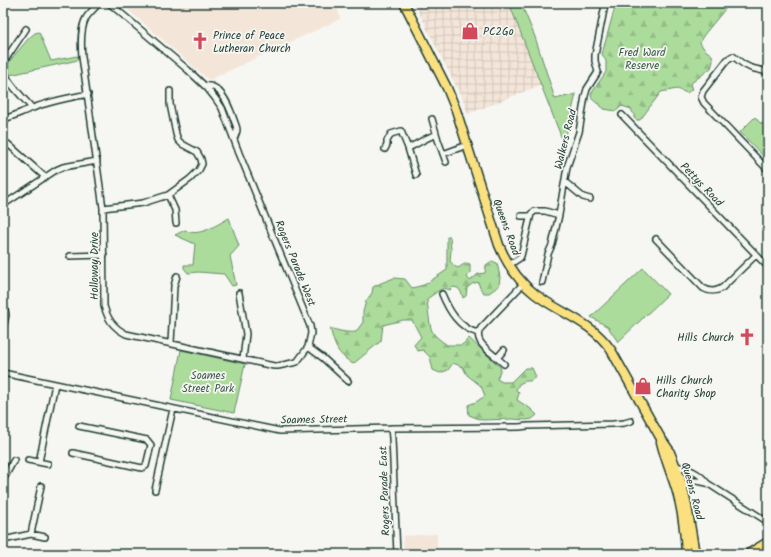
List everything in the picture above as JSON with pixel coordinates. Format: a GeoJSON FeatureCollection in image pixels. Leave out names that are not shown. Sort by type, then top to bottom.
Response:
{"type":"FeatureCollection","features":[{"type":"Feature","properties":{"kind":"highway"},"geometry":{"type":"LineString","coordinates":[[750,554],[768,543]]}},
{"type":"Feature","properties":{"kind":"main road","name":"Queens Road"},"geometry":{"type":"LineString","coordinates":[[404,3],[452,98],[503,254],[523,284],[535,294],[586,325],[604,341],[617,361],[660,437],[669,450],[676,466],[690,519],[695,554]]}},
{"type":"Feature","properties":{"kind":"main road","name":"Queens Road"},"geometry":{"type":"LineString","coordinates":[[660,437],[681,507],[686,554]]}},
{"type":"Feature","properties":{"kind":"street","name":"Holloway Drive"},"geometry":{"type":"LineString","coordinates":[[99,3],[86,17],[83,27],[81,46],[104,208],[104,306],[109,320],[118,330],[126,334],[274,366],[297,362],[308,347]]}},
{"type":"Feature","properties":{"kind":"street","name":"Rogers Parade West"},"geometry":{"type":"LineString","coordinates":[[109,3],[188,70],[205,86],[222,108],[310,326],[311,333],[308,347]]}},
{"type":"Feature","properties":{"kind":"street","name":"Walkers Road"},"geometry":{"type":"LineString","coordinates":[[542,282],[559,215],[567,167],[578,132],[585,96],[587,89],[598,72],[595,55],[605,5],[604,3]]}},
{"type":"Feature","properties":{"kind":"street"},"geometry":{"type":"LineString","coordinates":[[3,63],[26,29]]}},
{"type":"Feature","properties":{"kind":"street"},"geometry":{"type":"LineString","coordinates":[[768,72],[750,68],[733,56],[728,59],[703,91],[701,98],[704,103],[768,170]]}},
{"type":"Feature","properties":{"kind":"street"},"geometry":{"type":"LineString","coordinates":[[3,70],[10,83],[32,108]]}},
{"type":"Feature","properties":{"kind":"street"},"geometry":{"type":"LineString","coordinates":[[104,208],[143,203],[168,195],[190,179],[199,170],[202,164],[197,152],[182,144],[178,140],[170,104],[170,91]]}},
{"type":"Feature","properties":{"kind":"street"},"geometry":{"type":"LineString","coordinates":[[3,119],[32,108],[88,94]]}},
{"type":"Feature","properties":{"kind":"street","name":"Pettys Road"},"geometry":{"type":"LineString","coordinates":[[622,115],[768,267]]}},
{"type":"Feature","properties":{"kind":"street"},"geometry":{"type":"LineString","coordinates":[[432,119],[446,162]]}},
{"type":"Feature","properties":{"kind":"street"},"geometry":{"type":"LineString","coordinates":[[385,149],[391,134],[401,132],[408,148],[416,175]]}},
{"type":"Feature","properties":{"kind":"street"},"geometry":{"type":"LineString","coordinates":[[408,148],[433,135],[436,135]]}},
{"type":"Feature","properties":{"kind":"street"},"geometry":{"type":"LineString","coordinates":[[3,150],[8,144],[45,177]]}},
{"type":"Feature","properties":{"kind":"street"},"geometry":{"type":"LineString","coordinates":[[443,154],[467,145]]}},
{"type":"Feature","properties":{"kind":"street"},"geometry":{"type":"LineString","coordinates":[[3,205],[56,170],[63,167],[97,161]]}},
{"type":"Feature","properties":{"kind":"street"},"geometry":{"type":"LineString","coordinates":[[565,182],[583,197],[590,199]]}},
{"type":"Feature","properties":{"kind":"street"},"geometry":{"type":"LineString","coordinates":[[168,195],[175,210],[176,223]]}},
{"type":"Feature","properties":{"kind":"street"},"geometry":{"type":"LineString","coordinates":[[509,265],[521,256],[531,214],[535,211],[559,215]]}},
{"type":"Feature","properties":{"kind":"street"},"geometry":{"type":"LineString","coordinates":[[521,216],[530,216]]}},
{"type":"Feature","properties":{"kind":"street"},"geometry":{"type":"LineString","coordinates":[[656,239],[703,288],[708,291],[716,292],[722,288],[756,255]]}},
{"type":"Feature","properties":{"kind":"street"},"geometry":{"type":"LineString","coordinates":[[70,256],[104,255]]}},
{"type":"Feature","properties":{"kind":"street"},"geometry":{"type":"LineString","coordinates":[[171,343],[174,286],[177,276]]}},
{"type":"Feature","properties":{"kind":"street"},"geometry":{"type":"LineString","coordinates":[[504,364],[479,341],[478,333],[480,328],[523,284]]}},
{"type":"Feature","properties":{"kind":"street"},"geometry":{"type":"LineString","coordinates":[[238,293],[246,334],[243,359]]}},
{"type":"Feature","properties":{"kind":"street"},"geometry":{"type":"LineString","coordinates":[[442,294],[446,305],[452,314],[468,330],[478,333]]}},
{"type":"Feature","properties":{"kind":"street"},"geometry":{"type":"LineString","coordinates":[[3,299],[6,315],[3,329]]}},
{"type":"Feature","properties":{"kind":"street"},"geometry":{"type":"LineString","coordinates":[[308,347],[323,358],[348,382]]}},
{"type":"Feature","properties":{"kind":"street"},"geometry":{"type":"LineString","coordinates":[[497,358],[504,350]]}},
{"type":"Feature","properties":{"kind":"street","name":"Soames Street"},"geometry":{"type":"LineString","coordinates":[[3,373],[280,431],[519,427],[613,424],[631,421]]}},
{"type":"Feature","properties":{"kind":"street"},"geometry":{"type":"LineString","coordinates":[[39,462],[55,384]]}},
{"type":"Feature","properties":{"kind":"street"},"geometry":{"type":"LineString","coordinates":[[155,490],[173,409]]}},
{"type":"Feature","properties":{"kind":"street"},"geometry":{"type":"LineString","coordinates":[[72,453],[142,468],[146,466],[150,445],[147,440],[79,426]]}},
{"type":"Feature","properties":{"kind":"street","name":"Rogers Parade East"},"geometry":{"type":"LineString","coordinates":[[391,428],[397,554]]}},
{"type":"Feature","properties":{"kind":"street"},"geometry":{"type":"LineString","coordinates":[[3,480],[14,460]]}},
{"type":"Feature","properties":{"kind":"street"},"geometry":{"type":"LineString","coordinates":[[28,460],[48,464]]}},
{"type":"Feature","properties":{"kind":"street"},"geometry":{"type":"LineString","coordinates":[[676,466],[702,476],[707,483]]}},
{"type":"Feature","properties":{"kind":"street"},"geometry":{"type":"LineString","coordinates":[[683,489],[690,481],[707,483],[768,522]]}},
{"type":"Feature","properties":{"kind":"street"},"geometry":{"type":"LineString","coordinates":[[31,534],[41,486]]}},
{"type":"Feature","properties":{"kind":"street"},"geometry":{"type":"LineString","coordinates":[[3,539],[31,534],[45,537]]}},
{"type":"Feature","properties":{"kind":"shaded area"},"geometry":{"type":"Polygon","coordinates":[[[133,3],[337,3],[340,19],[209,80],[127,9],[133,3]]]}},
{"type":"Feature","properties":{"kind":"shaded area"},"geometry":{"type":"Polygon","coordinates":[[[414,3],[509,3],[541,85],[468,114],[462,98],[414,3]]]}},
{"type":"Feature","properties":{"kind":"shaded area"},"geometry":{"type":"Polygon","coordinates":[[[437,534],[437,554],[404,554],[403,536],[437,534]]]}},
{"type":"Feature","properties":{"kind":"green space"},"geometry":{"type":"Polygon","coordinates":[[[509,3],[536,3],[523,8],[535,37],[555,99],[576,94],[564,144],[509,3]]]}},
{"type":"Feature","properties":{"kind":"green space","name":"Fred Ward Reserve"},"geometry":{"type":"Polygon","coordinates":[[[616,3],[632,3],[641,8],[646,6],[648,3],[730,3],[703,36],[700,43],[705,50],[712,55],[713,61],[711,68],[690,84],[692,89],[687,93],[677,89],[661,92],[640,120],[634,118],[631,109],[622,106],[616,111],[604,109],[592,99],[591,94],[606,72],[606,61],[602,54],[616,3]]]}},
{"type":"Feature","properties":{"kind":"green space"},"geometry":{"type":"Polygon","coordinates":[[[39,32],[51,61],[77,56],[78,60],[10,75],[8,64],[12,58],[29,38],[35,33],[39,32]]]}},
{"type":"Feature","properties":{"kind":"green space"},"geometry":{"type":"Polygon","coordinates":[[[755,117],[760,123],[768,125],[768,161],[740,132],[755,117]]]}},
{"type":"Feature","properties":{"kind":"green space"},"geometry":{"type":"Polygon","coordinates":[[[229,218],[239,246],[230,256],[236,285],[232,286],[224,274],[198,272],[188,273],[184,268],[184,265],[193,265],[195,244],[175,235],[185,230],[190,232],[202,232],[229,218]]]}},
{"type":"Feature","properties":{"kind":"green space"},"geometry":{"type":"Polygon","coordinates":[[[447,237],[450,237],[450,261],[454,266],[458,268],[466,263],[470,264],[470,273],[467,277],[470,281],[478,274],[485,273],[486,265],[492,261],[497,263],[500,277],[499,286],[489,293],[484,293],[478,282],[472,284],[467,288],[466,296],[463,298],[458,288],[453,287],[450,290],[444,288],[438,291],[427,299],[429,320],[432,331],[447,345],[462,345],[469,338],[501,368],[497,379],[502,382],[511,382],[525,368],[532,368],[536,377],[530,381],[525,381],[519,384],[516,390],[519,393],[517,400],[537,415],[532,419],[482,420],[469,415],[468,405],[485,396],[481,386],[467,375],[463,367],[453,363],[448,370],[440,373],[433,370],[430,357],[423,350],[418,351],[414,345],[421,337],[412,320],[403,320],[383,325],[381,341],[353,364],[337,349],[330,328],[343,332],[356,332],[363,322],[363,312],[366,301],[372,293],[373,287],[394,278],[405,279],[412,288],[424,285],[447,270],[447,237]]]}},
{"type":"Feature","properties":{"kind":"green space"},"geometry":{"type":"Polygon","coordinates":[[[643,268],[668,294],[618,342],[608,327],[591,317],[643,268]]]}},
{"type":"Feature","properties":{"kind":"green space","name":"Soames Street Park"},"geometry":{"type":"Polygon","coordinates":[[[181,350],[245,364],[234,413],[171,400],[181,350]]]}},
{"type":"Feature","properties":{"kind":"place","name":"PC2Go"},"geometry":{"type":"Point","coordinates":[470,31]}},
{"type":"Feature","properties":{"kind":"place","name":"Prince of Peace Lutheran Church"},"geometry":{"type":"Point","coordinates":[200,41]}},
{"type":"Feature","properties":{"kind":"place","name":"Hills Church"},"geometry":{"type":"Point","coordinates":[747,337]}},
{"type":"Feature","properties":{"kind":"place","name":"Hills Church Charity Shop"},"geometry":{"type":"Point","coordinates":[643,386]}}]}
